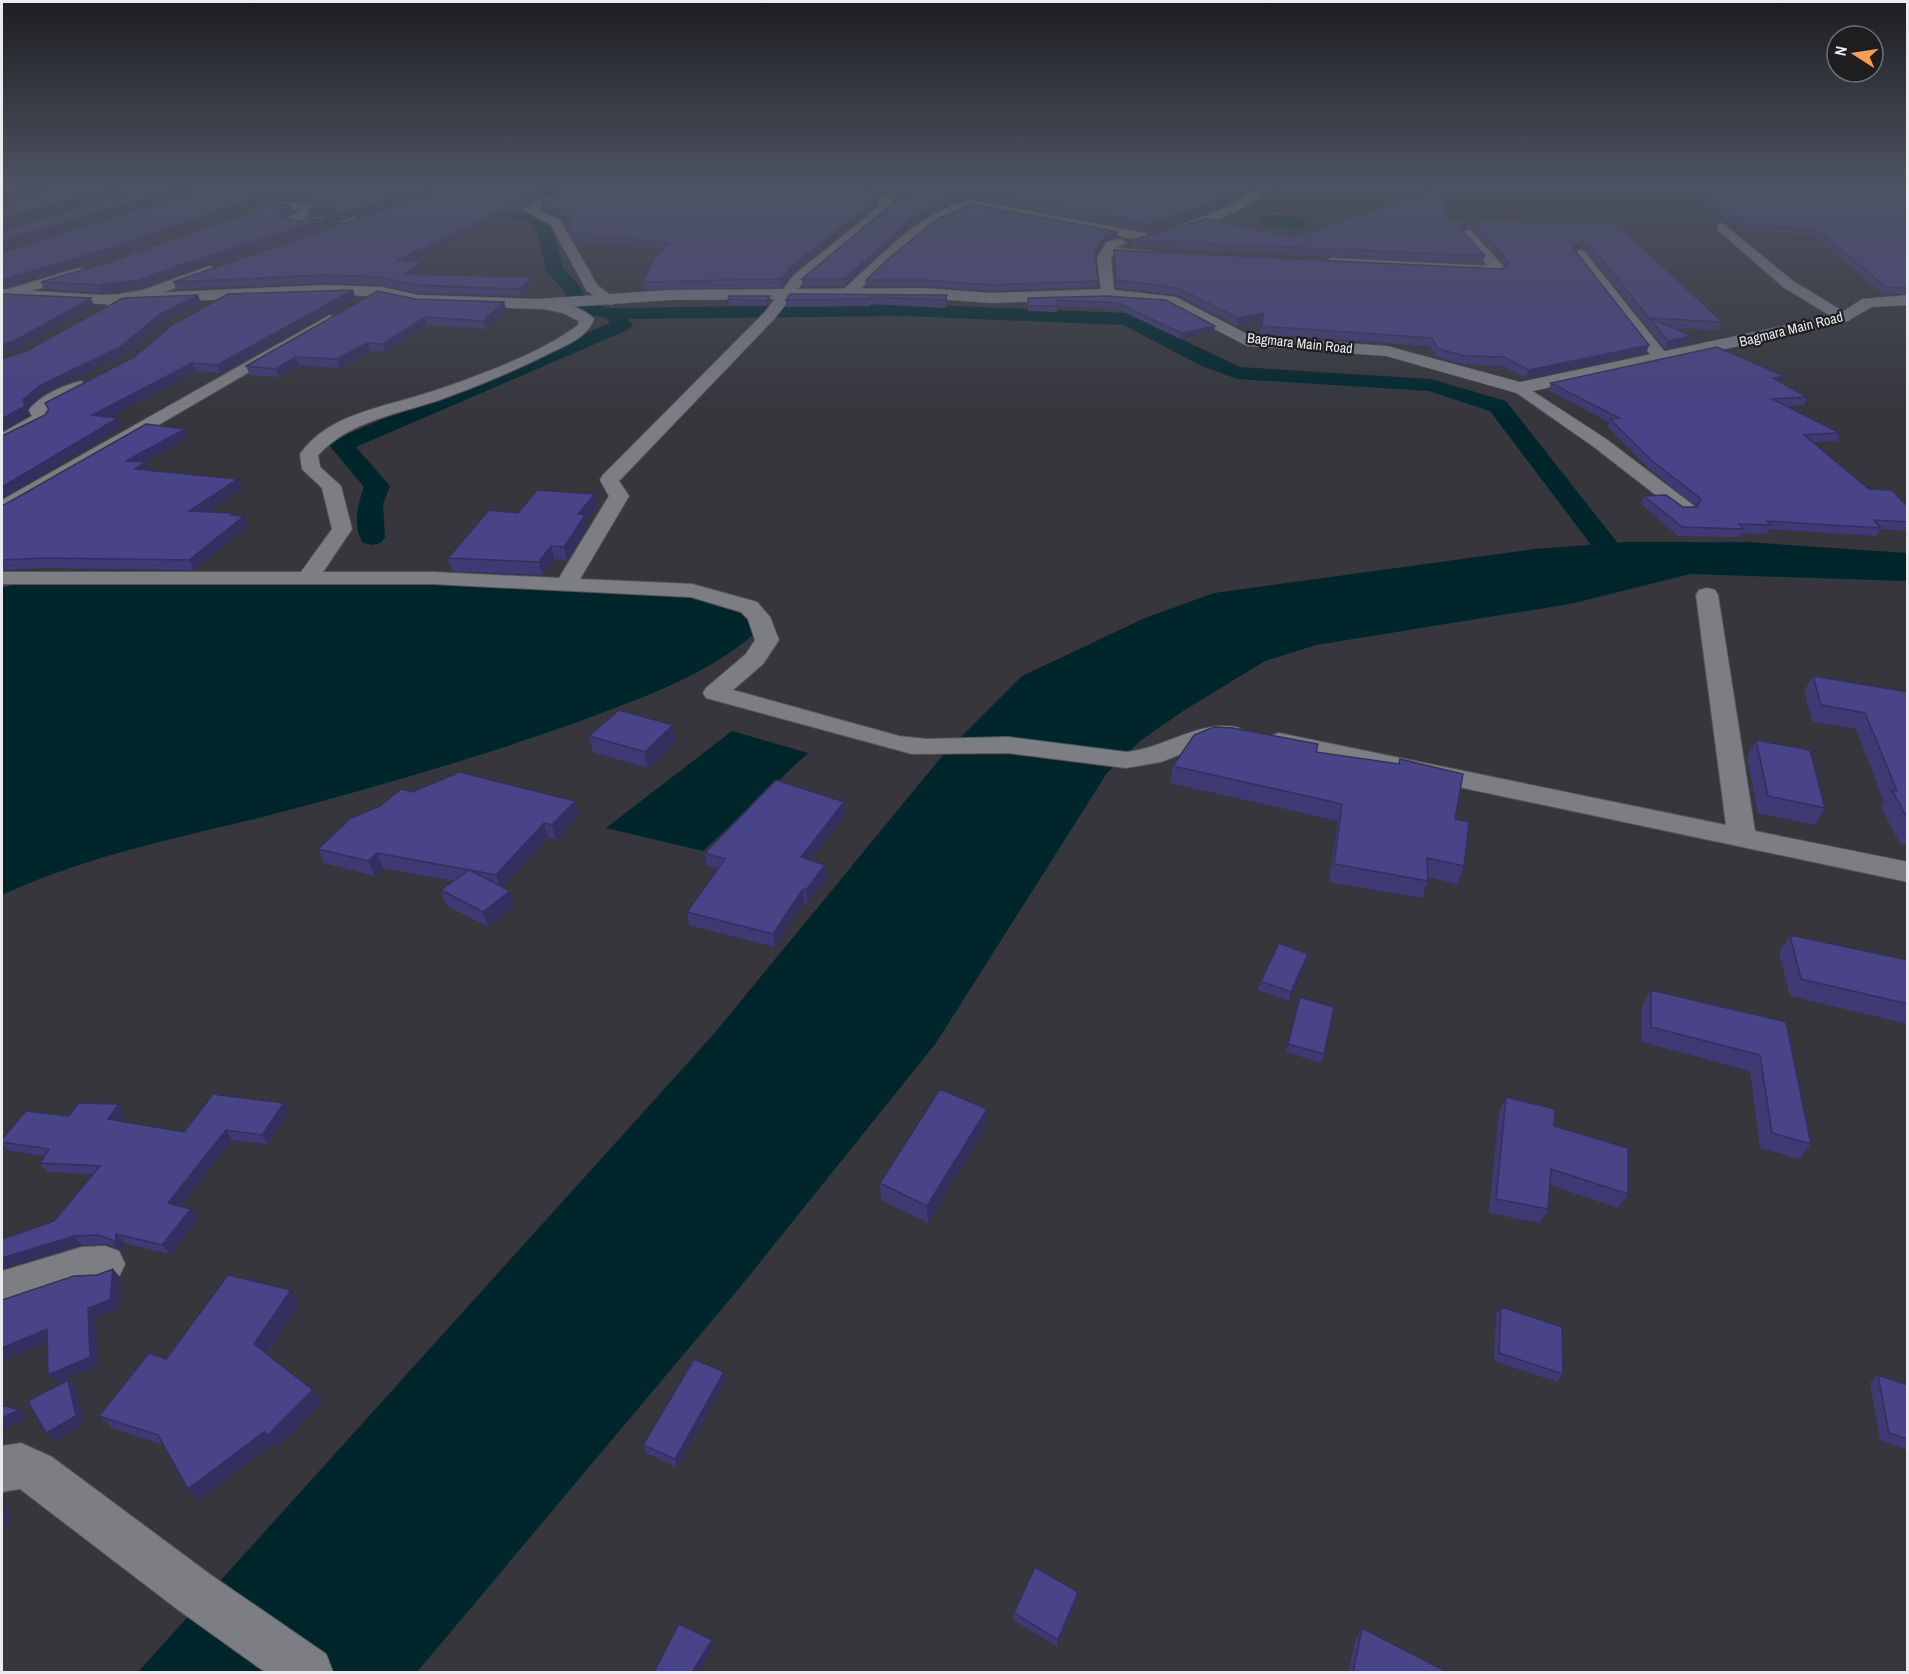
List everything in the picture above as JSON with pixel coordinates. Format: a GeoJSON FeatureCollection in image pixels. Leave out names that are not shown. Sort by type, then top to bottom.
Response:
{"type":"FeatureCollection","features":[{"type":"Feature","properties":{"kind":"street"},"geometry":{"type":"LineString","coordinates":[[576,259],[592,288],[606,301]]}},
{"type":"Feature","properties":{"kind":"street"},"geometry":{"type":"LineString","coordinates":[[567,583],[619,496],[609,480],[820,259]]}},
{"type":"Feature","properties":{"kind":"street"},"geometry":{"type":"LineString","coordinates":[[848,293],[886,259]]}},
{"type":"Feature","properties":{"kind":"street"},"geometry":{"type":"LineString","coordinates":[[1103,259],[1107,294]]}},
{"type":"Feature","properties":{"kind":"street"},"geometry":{"type":"LineString","coordinates":[[1321,262],[1499,270],[1489,259]]}},
{"type":"Feature","properties":{"kind":"street"},"geometry":{"type":"LineString","coordinates":[[1583,259],[1662,358]]}},
{"type":"Feature","properties":{"kind":"street"},"geometry":{"type":"LineString","coordinates":[[1759,259],[1788,284],[1844,318]]}},
{"type":"Feature","properties":{"kind":"street"},"geometry":{"type":"LineString","coordinates":[[95,314],[126,297],[146,294],[223,266]]}},
{"type":"Feature","properties":{"kind":"street"},"geometry":{"type":"LineString","coordinates":[[6,296],[88,269]]}},
{"type":"Feature","properties":{"kind":"street","name":"Bagmara Main Road"},"geometry":{"type":"LineString","coordinates":[[6,296],[126,297],[329,291],[378,292],[417,300],[539,304],[670,295],[778,304],[848,293],[1011,298],[1107,294],[1170,300],[1247,340],[1387,351],[1520,388],[1844,318],[1868,302],[1908,300]]}},
{"type":"Feature","properties":{"kind":"street"},"geometry":{"type":"LineString","coordinates":[[2,508],[128,433],[378,292]]}},
{"type":"Feature","properties":{"kind":"street"},"geometry":{"type":"LineString","coordinates":[[199,311],[229,294]]}},
{"type":"Feature","properties":{"kind":"street"},"geometry":{"type":"LineString","coordinates":[[306,580],[342,529],[331,486],[311,469],[309,454],[321,440],[346,425],[437,396],[561,342],[583,328],[587,318],[567,310],[539,304]]}},
{"type":"Feature","properties":{"kind":"street"},"geometry":{"type":"LineString","coordinates":[[2,440],[42,418],[37,410],[51,400],[100,377]]}},
{"type":"Feature","properties":{"kind":"street"},"geometry":{"type":"LineString","coordinates":[[1520,388],[1600,443],[1686,509]]}},
{"type":"Feature","properties":{"kind":"street"},"geometry":{"type":"LineString","coordinates":[[2,578],[306,580],[433,578],[692,591],[749,607],[759,616],[767,640],[754,658],[715,693],[902,744],[1007,745],[1048,749],[1101,759],[1129,760],[1147,758],[1191,738],[1211,733],[1248,735],[1908,872]]}},
{"type":"Feature","properties":{"kind":"street"},"geometry":{"type":"LineString","coordinates":[[1707,595],[1742,836]]}},
{"type":"Feature","properties":{"kind":"street"},"geometry":{"type":"LineString","coordinates":[[2,1290],[82,1265],[105,1264]]}},
{"type":"Feature","properties":{"kind":"street"},"geometry":{"type":"LineString","coordinates":[[2,1469],[21,1466],[36,1473],[194,1592],[308,1672]]}},
{"type":"Feature","properties":{"kind":"water"},"geometry":{"type":"Polygon","coordinates":[[[1627,542],[1746,542],[1907,553],[1907,581],[1690,574],[1570,604],[1316,645],[1265,661],[1183,711],[1140,741],[1107,773],[936,1043],[741,1286],[417,1672],[138,1672],[712,1036],[943,755],[1022,676],[1145,618],[1214,593],[1535,549],[1627,542]]]}},
{"type":"Feature","properties":{"kind":"water"},"geometry":{"type":"Polygon","coordinates":[[[20,583],[441,583],[676,594],[740,609],[750,623],[753,635],[712,664],[690,676],[575,723],[383,784],[99,859],[66,869],[2,895],[2,588],[20,583]]]}},
{"type":"Feature","properties":{"kind":"water"},"geometry":{"type":"Polygon","coordinates":[[[732,731],[808,753],[703,851],[606,828],[732,731]]]}},
{"type":"Feature","properties":{"kind":"building"},"geometry":{"type":"Polygon","coordinates":[[[2,259],[73,259],[2,280],[2,259]]]}},
{"type":"Feature","properties":{"kind":"building"},"geometry":{"type":"Polygon","coordinates":[[[198,259],[139,280],[99,285],[41,282],[112,261],[198,259]]]}},
{"type":"Feature","properties":{"kind":"building"},"geometry":{"type":"Polygon","coordinates":[[[239,259],[400,259],[398,260],[424,262],[404,274],[532,277],[519,289],[416,285],[380,277],[324,275],[173,282],[239,259]]]}},
{"type":"Feature","properties":{"kind":"building"},"geometry":{"type":"Polygon","coordinates":[[[653,259],[801,259],[781,279],[643,282],[653,259]]]}},
{"type":"Feature","properties":{"kind":"building"},"geometry":{"type":"Polygon","coordinates":[[[826,259],[867,259],[845,279],[802,279],[826,259]]]}},
{"type":"Feature","properties":{"kind":"building"},"geometry":{"type":"Polygon","coordinates":[[[888,259],[1096,259],[1098,281],[991,285],[923,280],[866,280],[888,259]]]}},
{"type":"Feature","properties":{"kind":"building"},"geometry":{"type":"Polygon","coordinates":[[[1115,259],[1300,259],[1501,269],[1510,263],[1507,259],[1582,259],[1649,345],[1529,370],[1504,357],[1465,356],[1438,349],[1432,338],[1261,326],[1264,313],[1238,318],[1178,288],[1116,280],[1115,259]]]}},
{"type":"Feature","properties":{"kind":"building"},"geometry":{"type":"Polygon","coordinates":[[[1601,259],[1655,259],[1722,322],[1650,318],[1692,336],[1668,341],[1601,259]]]}},
{"type":"Feature","properties":{"kind":"building"},"geometry":{"type":"Polygon","coordinates":[[[1852,259],[1908,259],[1908,288],[1886,287],[1852,259]]]}},
{"type":"Feature","properties":{"kind":"building"},"geometry":{"type":"Polygon","coordinates":[[[353,290],[217,365],[192,363],[92,415],[118,418],[2,487],[2,436],[45,415],[49,409],[45,403],[134,357],[172,325],[228,294],[353,290]]]}},
{"type":"Feature","properties":{"kind":"building"},"geometry":{"type":"Polygon","coordinates":[[[378,291],[415,299],[504,302],[483,321],[425,317],[383,344],[367,343],[337,359],[296,357],[275,369],[246,366],[378,291]]]}},
{"type":"Feature","properties":{"kind":"building"},"geometry":{"type":"Polygon","coordinates":[[[2,294],[91,298],[14,341],[2,345],[2,294]]]}},
{"type":"Feature","properties":{"kind":"building"},"geometry":{"type":"Polygon","coordinates":[[[790,294],[947,295],[945,300],[871,297],[870,299],[786,300],[790,294]]]}},
{"type":"Feature","properties":{"kind":"building"},"geometry":{"type":"Polygon","coordinates":[[[198,295],[159,315],[120,347],[39,386],[23,400],[25,406],[2,419],[2,359],[26,351],[123,298],[198,295]]]}},
{"type":"Feature","properties":{"kind":"building"},"geometry":{"type":"Polygon","coordinates":[[[729,296],[770,296],[766,301],[728,299],[729,296]]]}},
{"type":"Feature","properties":{"kind":"building"},"geometry":{"type":"Polygon","coordinates":[[[1107,296],[1166,300],[1215,326],[1181,333],[1118,303],[1057,300],[1057,306],[1028,306],[1028,298],[1107,296]]]}},
{"type":"Feature","properties":{"kind":"building"},"geometry":{"type":"Polygon","coordinates":[[[1717,347],[1784,376],[1773,378],[1807,397],[1772,399],[1840,433],[1804,435],[1869,489],[1892,490],[1908,507],[1908,522],[1874,520],[1881,528],[1767,521],[1771,525],[1739,524],[1743,529],[1682,527],[1644,496],[1666,495],[1683,507],[1697,507],[1701,499],[1651,460],[1610,419],[1619,418],[1551,383],[1717,347]]]}},
{"type":"Feature","properties":{"kind":"building"},"geometry":{"type":"Polygon","coordinates":[[[146,424],[185,429],[126,461],[145,462],[135,469],[238,479],[189,511],[234,513],[231,515],[244,516],[189,560],[42,558],[2,560],[2,505],[146,424]]]}},
{"type":"Feature","properties":{"kind":"building"},"geometry":{"type":"Polygon","coordinates":[[[537,490],[595,494],[578,514],[585,515],[564,547],[551,546],[539,562],[448,558],[489,510],[518,513],[537,490]]]}},
{"type":"Feature","properties":{"kind":"building"},"geometry":{"type":"Polygon","coordinates":[[[1813,676],[1908,692],[1908,820],[1892,790],[1897,791],[1865,713],[1821,705],[1813,676]]]}},
{"type":"Feature","properties":{"kind":"building"},"geometry":{"type":"Polygon","coordinates":[[[619,710],[673,725],[645,752],[589,736],[619,710]]]}},
{"type":"Feature","properties":{"kind":"building"},"geometry":{"type":"Polygon","coordinates":[[[1214,727],[1233,728],[1318,744],[1316,752],[1399,764],[1400,759],[1463,774],[1455,819],[1469,822],[1464,866],[1427,858],[1428,881],[1334,864],[1342,804],[1173,766],[1194,735],[1214,727]]]}},
{"type":"Feature","properties":{"kind":"building"},"geometry":{"type":"Polygon","coordinates":[[[1756,740],[1810,750],[1825,808],[1768,796],[1756,740]]]}},
{"type":"Feature","properties":{"kind":"building"},"geometry":{"type":"Polygon","coordinates":[[[460,772],[575,801],[552,825],[544,823],[496,875],[470,870],[510,891],[483,912],[441,890],[469,870],[377,853],[368,861],[318,849],[351,818],[380,806],[401,789],[412,792],[460,772]]]}},
{"type":"Feature","properties":{"kind":"building"},"geometry":{"type":"Polygon","coordinates":[[[776,780],[844,802],[801,857],[825,865],[806,890],[803,889],[773,934],[687,912],[725,859],[705,853],[776,780]]]}},
{"type":"Feature","properties":{"kind":"building"},"geometry":{"type":"Polygon","coordinates":[[[1790,935],[1908,960],[1908,1004],[1801,979],[1790,935]]]}},
{"type":"Feature","properties":{"kind":"building"},"geometry":{"type":"Polygon","coordinates":[[[1279,943],[1308,954],[1291,992],[1261,981],[1279,943]]]}},
{"type":"Feature","properties":{"kind":"building"},"geometry":{"type":"Polygon","coordinates":[[[1651,990],[1786,1022],[1811,1144],[1772,1133],[1760,1055],[1651,1027],[1651,990]]]}},
{"type":"Feature","properties":{"kind":"building"},"geometry":{"type":"Polygon","coordinates":[[[1300,997],[1334,1007],[1324,1054],[1288,1044],[1300,997]]]}},
{"type":"Feature","properties":{"kind":"building"},"geometry":{"type":"Polygon","coordinates":[[[940,1089],[987,1109],[927,1206],[880,1183],[940,1089]]]}},
{"type":"Feature","properties":{"kind":"building"},"geometry":{"type":"Polygon","coordinates":[[[213,1094],[284,1103],[262,1135],[226,1130],[168,1203],[191,1209],[162,1245],[116,1234],[115,1245],[112,1240],[98,1235],[74,1236],[2,1258],[2,1239],[54,1221],[100,1166],[40,1163],[49,1149],[2,1142],[2,1139],[26,1111],[69,1116],[78,1103],[119,1104],[108,1119],[184,1132],[213,1094]]]}},
{"type":"Feature","properties":{"kind":"building"},"geometry":{"type":"Polygon","coordinates":[[[1506,1097],[1555,1109],[1554,1126],[1628,1148],[1628,1194],[1551,1169],[1548,1209],[1496,1199],[1506,1097]]]}},
{"type":"Feature","properties":{"kind":"building"},"geometry":{"type":"Polygon","coordinates":[[[113,1269],[110,1300],[88,1308],[90,1357],[48,1375],[47,1329],[2,1348],[2,1300],[74,1276],[97,1275],[113,1269]]]}},
{"type":"Feature","properties":{"kind":"building"},"geometry":{"type":"Polygon","coordinates":[[[228,1275],[291,1290],[254,1344],[313,1390],[268,1435],[264,1432],[188,1489],[158,1435],[99,1416],[149,1353],[166,1359],[228,1275]]]}},
{"type":"Feature","properties":{"kind":"building"},"geometry":{"type":"Polygon","coordinates":[[[1501,1307],[1562,1327],[1563,1374],[1499,1353],[1501,1307]]]}},
{"type":"Feature","properties":{"kind":"building"},"geometry":{"type":"Polygon","coordinates":[[[694,1359],[724,1372],[675,1459],[643,1445],[694,1359]]]}},
{"type":"Feature","properties":{"kind":"building"},"geometry":{"type":"Polygon","coordinates":[[[1878,1375],[1908,1385],[1908,1439],[1889,1433],[1878,1375]]]}},
{"type":"Feature","properties":{"kind":"building"},"geometry":{"type":"Polygon","coordinates":[[[68,1380],[76,1416],[46,1433],[28,1401],[68,1380]]]}},
{"type":"Feature","properties":{"kind":"building"},"geometry":{"type":"Polygon","coordinates":[[[2,1405],[19,1410],[2,1418],[2,1405]]]}},
{"type":"Feature","properties":{"kind":"building"},"geometry":{"type":"Polygon","coordinates":[[[1035,1567],[1078,1592],[1058,1640],[1014,1613],[1035,1567]]]}},
{"type":"Feature","properties":{"kind":"building"},"geometry":{"type":"Polygon","coordinates":[[[679,1624],[712,1640],[692,1672],[654,1672],[679,1624]]]}},
{"type":"Feature","properties":{"kind":"building"},"geometry":{"type":"Polygon","coordinates":[[[1362,1628],[1447,1672],[1353,1672],[1362,1628]]]}},
{"type":"Feature","properties":{"kind":"waterway"},"geometry":{"type":"LineString","coordinates":[[552,259],[555,271],[571,286],[583,308],[612,314]]}},
{"type":"Feature","properties":{"kind":"waterway"},"geometry":{"type":"LineString","coordinates":[[612,314],[905,310],[1127,319],[1207,361],[1237,373],[1431,385],[1498,406],[1617,560]]}},
{"type":"Feature","properties":{"kind":"waterway"},"geometry":{"type":"LineString","coordinates":[[372,537],[370,504],[377,486],[341,445],[623,325],[612,314]]}}]}
